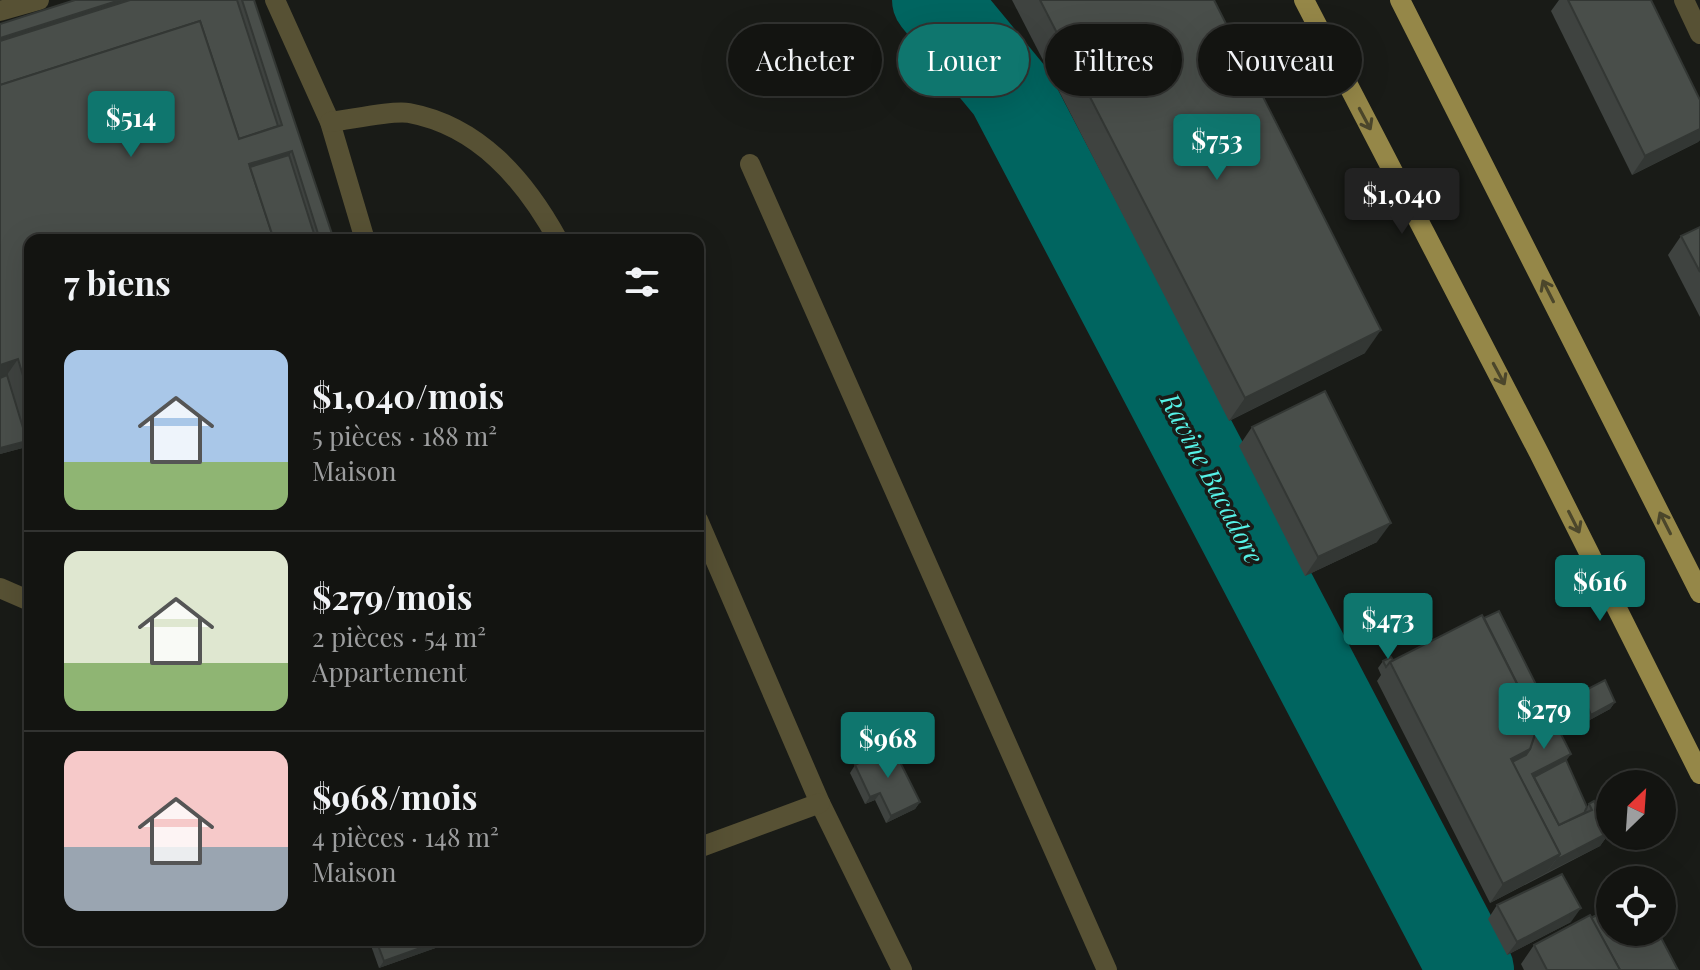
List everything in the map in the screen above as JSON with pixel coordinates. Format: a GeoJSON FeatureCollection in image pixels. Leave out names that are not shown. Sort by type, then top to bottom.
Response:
{"type":"FeatureCollection","features":[{"type":"Feature","properties":{"kind":"main road"},"geometry":{"type":"LineString","coordinates":[[1304,0],[1539,453],[1700,774]]}},
{"type":"Feature","properties":{"kind":"main road"},"geometry":{"type":"LineString","coordinates":[[1400,0],[1700,593]]}},
{"type":"Feature","properties":{"kind":"street"},"geometry":{"type":"LineString","coordinates":[[0,11],[39,0]]}},
{"type":"Feature","properties":{"kind":"street"},"geometry":{"type":"LineString","coordinates":[[275,0],[330,122],[363,234]]}},
{"type":"Feature","properties":{"kind":"street"},"geometry":{"type":"LineString","coordinates":[[1684,0],[1700,34]]}},
{"type":"Feature","properties":{"kind":"street"},"geometry":{"type":"LineString","coordinates":[[330,122],[406,112],[458,128],[506,165],[544,214],[555,234]]}},
{"type":"Feature","properties":{"kind":"street"},"geometry":{"type":"LineString","coordinates":[[750,164],[1107,970]]}},
{"type":"Feature","properties":{"kind":"street"},"geometry":{"type":"LineString","coordinates":[[704,534],[820,803],[902,970]]}},
{"type":"Feature","properties":{"kind":"street"},"geometry":{"type":"LineString","coordinates":[[0,588],[24,598]]}},
{"type":"Feature","properties":{"kind":"street"},"geometry":{"type":"LineString","coordinates":[[704,846],[820,803]]}},
{"type":"Feature","properties":{"kind":"building"},"geometry":{"type":"Polygon","coordinates":[[[75,0],[120,0],[0,38],[0,24],[75,0]]]}},
{"type":"Feature","properties":{"kind":"building"},"geometry":{"type":"Polygon","coordinates":[[[130,0],[237,0],[278,126],[239,139],[200,21],[0,85],[0,41],[130,0]]]}},
{"type":"Feature","properties":{"kind":"building"},"geometry":{"type":"Polygon","coordinates":[[[242,0],[254,0],[332,234],[318,234],[292,151],[249,164],[272,234],[24,234],[24,379],[18,359],[0,365],[0,85],[200,21],[239,139],[282,125],[242,0]]]}},
{"type":"Feature","properties":{"kind":"building"},"geometry":{"type":"Polygon","coordinates":[[[1040,0],[1214,0],[1226,24],[1198,24],[1198,96],[1263,96],[1381,330],[1245,398],[1089,96],[1182,96],[1182,24],[1052,24],[1040,0]]]}},
{"type":"Feature","properties":{"kind":"building"},"geometry":{"type":"Polygon","coordinates":[[[1568,0],[1651,0],[1700,100],[1700,129],[1645,156],[1568,0]]]}},
{"type":"Feature","properties":{"kind":"building"},"geometry":{"type":"Polygon","coordinates":[[[289,155],[314,234],[272,234],[250,167],[289,155]]]}},
{"type":"Feature","properties":{"kind":"building"},"geometry":{"type":"Polygon","coordinates":[[[1700,227],[1700,272],[1681,236],[1700,227]]]}},
{"type":"Feature","properties":{"kind":"building"},"geometry":{"type":"Polygon","coordinates":[[[7,375],[24,431],[24,442],[0,448],[0,378],[7,375]]]}},
{"type":"Feature","properties":{"kind":"building"},"geometry":{"type":"Polygon","coordinates":[[[1325,391],[1391,523],[1318,557],[1252,427],[1325,391]]]}},
{"type":"Feature","properties":{"kind":"building"},"geometry":{"type":"Polygon","coordinates":[[[1499,611],[1571,754],[1532,774],[1559,825],[1592,810],[1589,804],[1594,801],[1596,805],[1596,839],[1556,860],[1560,854],[1512,762],[1526,755],[1538,725],[1484,618],[1499,611]]]}},
{"type":"Feature","properties":{"kind":"building"},"geometry":{"type":"Polygon","coordinates":[[[1482,615],[1538,725],[1530,749],[1511,759],[1560,854],[1503,884],[1390,662],[1482,615]]]}},
{"type":"Feature","properties":{"kind":"building"},"geometry":{"type":"Polygon","coordinates":[[[1391,657],[1393,660],[1386,667],[1383,661],[1391,657]]]}},
{"type":"Feature","properties":{"kind":"building"},"geometry":{"type":"Polygon","coordinates":[[[1605,680],[1615,702],[1591,715],[1582,692],[1605,680]]]}},
{"type":"Feature","properties":{"kind":"building"},"geometry":{"type":"Polygon","coordinates":[[[900,742],[903,751],[896,754],[920,802],[891,816],[880,793],[870,797],[855,765],[900,742]]]}},
{"type":"Feature","properties":{"kind":"building"},"geometry":{"type":"Polygon","coordinates":[[[1566,760],[1587,807],[1586,812],[1559,825],[1534,777],[1566,760]]]}},
{"type":"Feature","properties":{"kind":"building"},"geometry":{"type":"Polygon","coordinates":[[[1562,874],[1581,908],[1517,942],[1497,905],[1562,874]]]}},
{"type":"Feature","properties":{"kind":"building"},"geometry":{"type":"Polygon","coordinates":[[[1590,915],[1596,926],[1596,946],[1607,946],[1620,970],[1547,970],[1534,945],[1590,915]]]}},
{"type":"Feature","properties":{"kind":"building"},"geometry":{"type":"Polygon","coordinates":[[[378,946],[426,946],[384,961],[378,946]]]}},
{"type":"Feature","properties":{"kind":"building"},"geometry":{"type":"Polygon","coordinates":[[[1607,946],[1665,946],[1678,970],[1620,970],[1607,946]]]}},
{"type":"Feature","properties":{"kind":"waterway","name":"Ravine Bacadore"},"geometry":{"type":"LineString","coordinates":[[935,0],[1010,91],[1471,970]]}}]}
